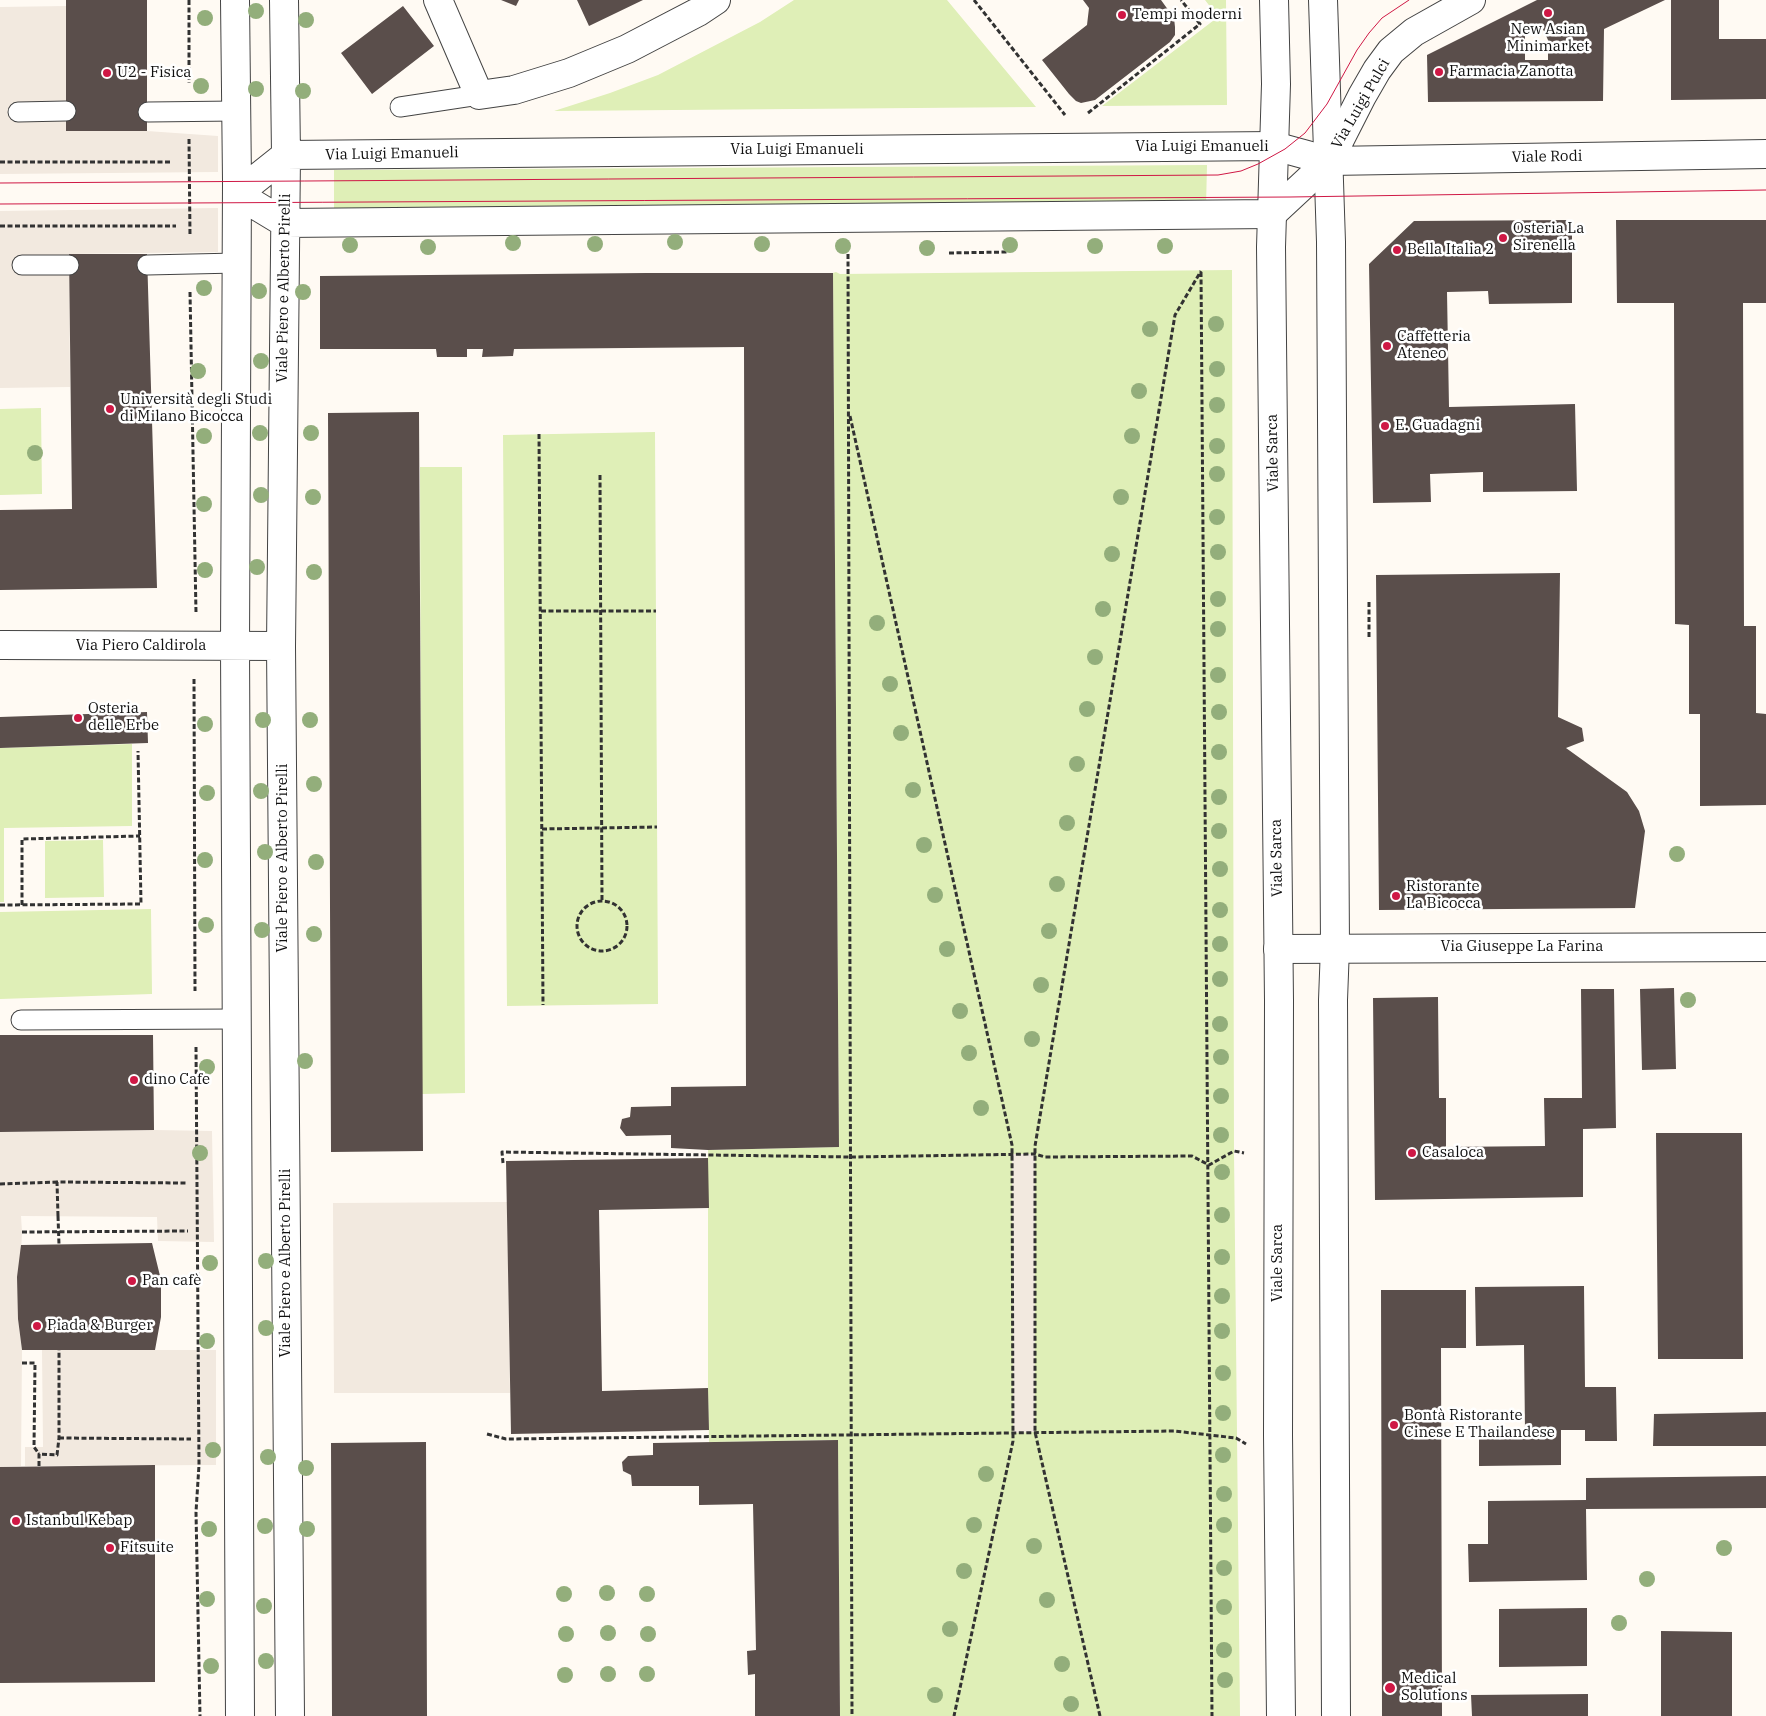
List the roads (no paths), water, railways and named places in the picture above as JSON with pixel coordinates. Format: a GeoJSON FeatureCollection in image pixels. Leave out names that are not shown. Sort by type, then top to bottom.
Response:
{"type":"FeatureCollection","features":[{"type":"Feature","properties":{"kind":"street"},"geometry":{"type":"LineString","coordinates":[[235,0],[237,194],[235,646],[240,1716]]}},
{"type":"Feature","properties":{"kind":"street","name":"Viale Piero e Alberto Pirelli"},"geometry":{"type":"LineString","coordinates":[[284,0],[286,155],[281,646],[290,1716]]}},
{"type":"Feature","properties":{"kind":"street"},"geometry":{"type":"LineString","coordinates":[[438,0],[479,95],[514,90],[569,73],[627,49],[698,12],[716,0]]}},
{"type":"Feature","properties":{"kind":"street","name":"Viale Sarca"},"geometry":{"type":"LineString","coordinates":[[1274,0],[1276,84],[1270,247],[1280,1001],[1278,1435],[1281,1716]]}},
{"type":"Feature","properties":{"kind":"street"},"geometry":{"type":"LineString","coordinates":[[1323,0],[1329,161],[1335,948],[1333,1010],[1336,1716]]}},
{"type":"Feature","properties":{"kind":"street","name":"Via Luigi Pulci"},"geometry":{"type":"LineString","coordinates":[[1329,161],[1362,96],[1377,70],[1392,51],[1414,32],[1471,0]]}},
{"type":"Feature","properties":{"kind":"street","name":"Via Luigi Emanueli"},"geometry":{"type":"LineString","coordinates":[[286,155],[1274,146],[1329,161]]}},
{"type":"Feature","properties":{"kind":"street","name":"Viale Rodi"},"geometry":{"type":"LineString","coordinates":[[1329,161],[1766,154]]}},
{"type":"Feature","properties":{"kind":"street"},"geometry":{"type":"LineString","coordinates":[[237,194],[286,155]]}},
{"type":"Feature","properties":{"kind":"street"},"geometry":{"type":"LineString","coordinates":[[237,194],[285,224],[1272,214],[1329,161]]}},
{"type":"Feature","properties":{"kind":"street","name":"Via Piero Caldirola"},"geometry":{"type":"LineString","coordinates":[[0,645],[281,646]]}},
{"type":"Feature","properties":{"kind":"street","name":"Via Giuseppe La Farina"},"geometry":{"type":"LineString","coordinates":[[1278,949],[1766,947]]}},
{"type":"Feature","properties":{"kind":"lane"},"geometry":{"type":"LineString","coordinates":[[400,107],[479,95]]}},
{"type":"Feature","properties":{"kind":"lane"},"geometry":{"type":"LineString","coordinates":[[148,112],[236,110]]}},
{"type":"Feature","properties":{"kind":"lane"},"geometry":{"type":"LineString","coordinates":[[18,112],[66,112]]}},
{"type":"Feature","properties":{"kind":"lane"},"geometry":{"type":"LineString","coordinates":[[147,265],[237,263]]}},
{"type":"Feature","properties":{"kind":"lane"},"geometry":{"type":"LineString","coordinates":[[22,265],[69,265]]}},
{"type":"Feature","properties":{"kind":"lane"},"geometry":{"type":"LineString","coordinates":[[21,1020],[237,1019]]}},
{"type":"Feature","properties":{"kind":"tram line"},"geometry":{"type":"LineString","coordinates":[[0,183],[1218,175],[1241,171],[1258,164],[1285,149],[1305,133],[1327,104],[1357,50],[1369,33],[1382,18],[1409,0]]}},
{"type":"Feature","properties":{"kind":"tram line"},"geometry":{"type":"LineString","coordinates":[[0,204],[1290,197],[1766,190]]}},
{"type":"Feature","properties":{"kind":"place","name":"New Asian Minimarket"},"geometry":{"type":"Point","coordinates":[1548,13]}},
{"type":"Feature","properties":{"kind":"place","name":"Tempi moderni"},"geometry":{"type":"Point","coordinates":[1122,15]}},
{"type":"Feature","properties":{"kind":"place","name":"Farmacia Zanotta"},"geometry":{"type":"Point","coordinates":[1439,72]}},
{"type":"Feature","properties":{"kind":"place","name":"U2 - Fisica"},"geometry":{"type":"Point","coordinates":[107,73]}},
{"type":"Feature","properties":{"kind":"place","name":"Osteria La Sirenella"},"geometry":{"type":"Point","coordinates":[1503,238]}},
{"type":"Feature","properties":{"kind":"place","name":"Bella Italia 2"},"geometry":{"type":"Point","coordinates":[1397,250]}},
{"type":"Feature","properties":{"kind":"place","name":"Caffetteria Ateneo"},"geometry":{"type":"Point","coordinates":[1387,346]}},
{"type":"Feature","properties":{"kind":"place","name":"Università degli Studi di Milano Bicocca"},"geometry":{"type":"Point","coordinates":[110,409]}},
{"type":"Feature","properties":{"kind":"place","name":"E. Guadagni"},"geometry":{"type":"Point","coordinates":[1385,426]}},
{"type":"Feature","properties":{"kind":"place","name":"Osteria delle Erbe"},"geometry":{"type":"Point","coordinates":[78,718]}},
{"type":"Feature","properties":{"kind":"place","name":"Ristorante La Bicocca"},"geometry":{"type":"Point","coordinates":[1396,896]}},
{"type":"Feature","properties":{"kind":"place","name":"dino Cafe"},"geometry":{"type":"Point","coordinates":[134,1080]}},
{"type":"Feature","properties":{"kind":"place","name":"Casaloca"},"geometry":{"type":"Point","coordinates":[1412,1153]}},
{"type":"Feature","properties":{"kind":"place","name":"Pan cafè"},"geometry":{"type":"Point","coordinates":[132,1281]}},
{"type":"Feature","properties":{"kind":"place","name":"Piada & Burger"},"geometry":{"type":"Point","coordinates":[37,1326]}},
{"type":"Feature","properties":{"kind":"place","name":"Bontà Ristorante Cinese E Thailandese"},"geometry":{"type":"Point","coordinates":[1394,1425]}},
{"type":"Feature","properties":{"kind":"place","name":"Istanbul Kebap"},"geometry":{"type":"Point","coordinates":[16,1521]}},
{"type":"Feature","properties":{"kind":"place","name":"Fitsuite"},"geometry":{"type":"Point","coordinates":[110,1548]}},
{"type":"Feature","properties":{"kind":"place","name":"Medical Solutions"},"geometry":{"type":"Point","coordinates":[1390,1688]}}]}
